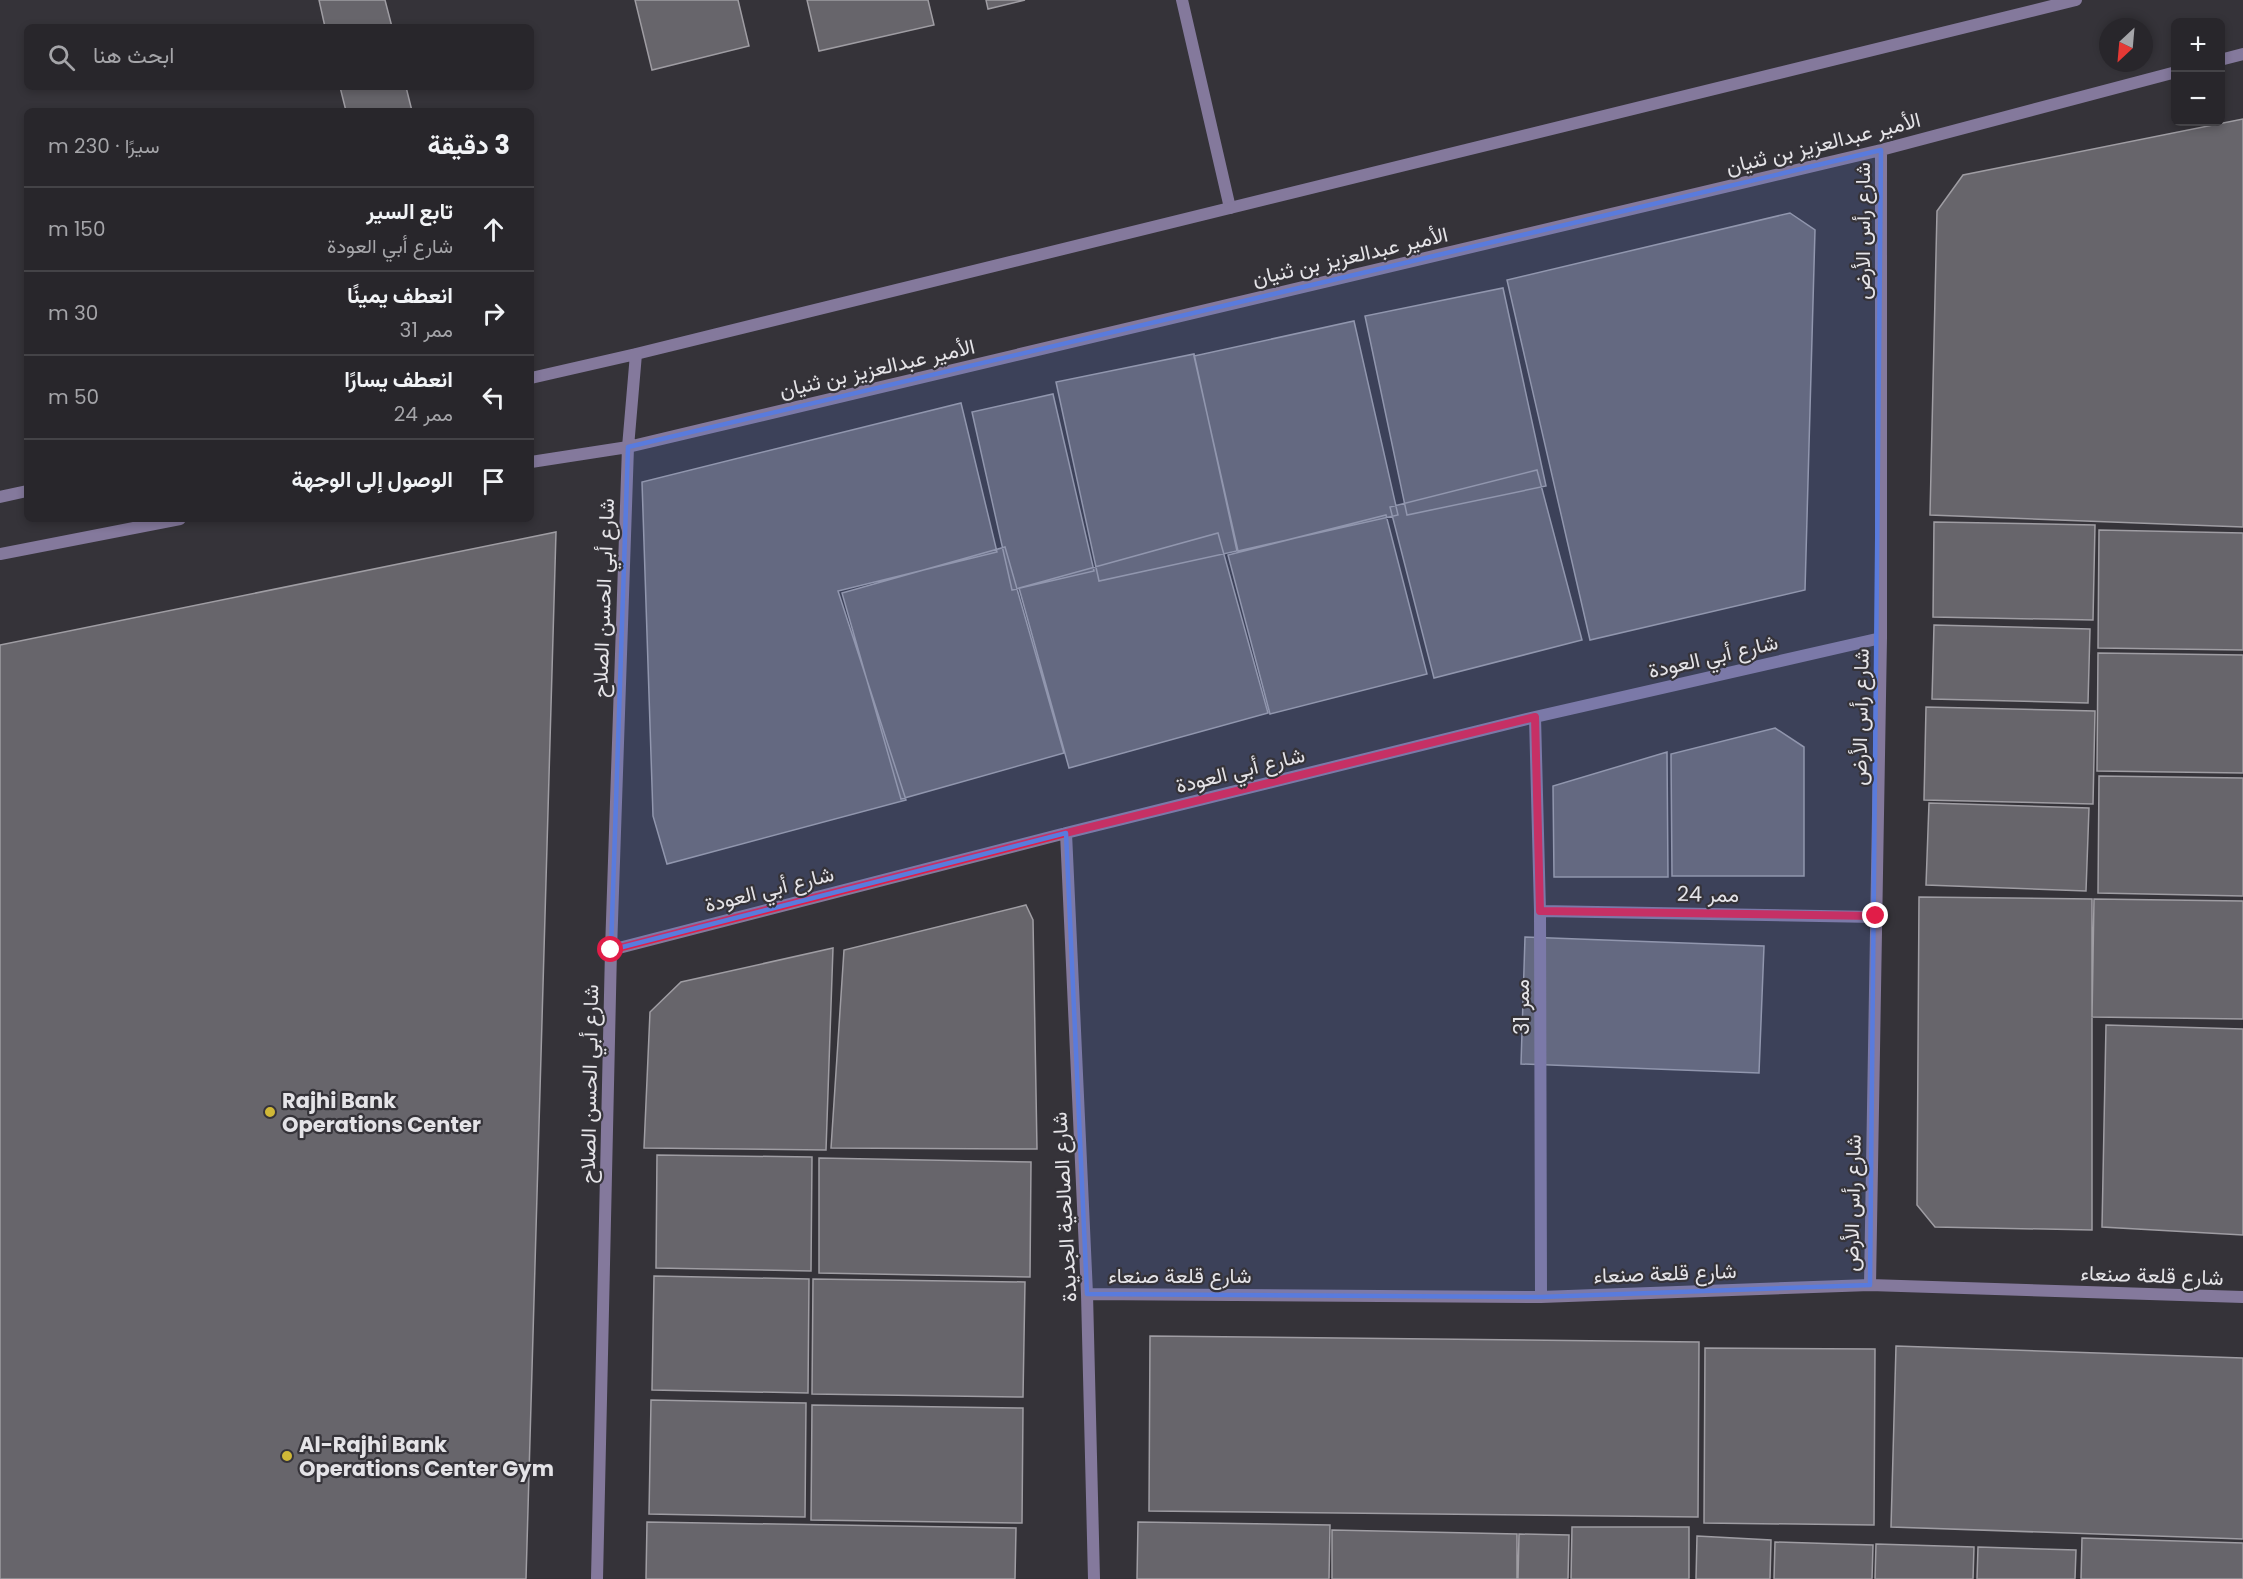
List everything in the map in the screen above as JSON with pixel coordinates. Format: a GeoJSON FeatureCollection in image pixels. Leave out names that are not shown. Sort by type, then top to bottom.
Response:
{"type":"FeatureCollection","features":[{"type":"Feature","properties":{"kind":"street"},"geometry":{"type":"LineString","coordinates":[[1182,0],[1230,208]]}},
{"type":"Feature","properties":{"kind":"street"},"geometry":{"type":"LineString","coordinates":[[534,377],[2076,0]]}},
{"type":"Feature","properties":{"kind":"street"},"geometry":{"type":"LineString","coordinates":[[2225,59],[2243,54]]}},
{"type":"Feature","properties":{"kind":"street","name":"الأمير عبدالعزيز بن ثنيان"},"geometry":{"type":"LineString","coordinates":[[534,462],[628,447],[1881,150],[2171,73]]}},
{"type":"Feature","properties":{"kind":"street","name":"شارع رأس الأرض"},"geometry":{"type":"LineString","coordinates":[[1870,1284],[1881,638],[1881,150]]}},
{"type":"Feature","properties":{"kind":"street","name":"شارع أبي الحسن الصلاح"},"geometry":{"type":"LineString","coordinates":[[597,1579],[611,950],[628,447],[636,354]]}},
{"type":"Feature","properties":{"kind":"street"},"geometry":{"type":"LineString","coordinates":[[0,497],[24,492]]}},
{"type":"Feature","properties":{"kind":"street"},"geometry":{"type":"LineString","coordinates":[[0,554],[165,522]]}},
{"type":"Feature","properties":{"kind":"street","name":"شارع أبي العودة"},"geometry":{"type":"LineString","coordinates":[[611,950],[1066,833],[1535,717],[1881,638]]}},
{"type":"Feature","properties":{"kind":"street","name":"ممر 31"},"geometry":{"type":"LineString","coordinates":[[1535,717],[1540,911],[1541,1297]]}},
{"type":"Feature","properties":{"kind":"street","name":"شارع الصالحية الجديدة"},"geometry":{"type":"LineString","coordinates":[[1066,833],[1087,1294],[1094,1579]]}},
{"type":"Feature","properties":{"kind":"street","name":"ممر 24"},"geometry":{"type":"LineString","coordinates":[[1540,911],[1876,916]]}},
{"type":"Feature","properties":{"kind":"street","name":"شارع قلعة صنعاء"},"geometry":{"type":"LineString","coordinates":[[1087,1294],[1541,1297],[1870,1284],[2243,1297]]}},
{"type":"Feature","properties":{"kind":"highlighted area"},"geometry":{"type":"Polygon","coordinates":[[[1881,150],[1870,1285],[1541,1297],[1087,1294],[1066,833],[611,950],[628,447],[1881,150]]]}},
{"type":"Feature","properties":{"kind":"building"},"geometry":{"type":"Polygon","coordinates":[[[319,0],[385,0],[391,24],[324,24],[319,0]]]}},
{"type":"Feature","properties":{"kind":"building"},"geometry":{"type":"Polygon","coordinates":[[[635,0],[738,0],[749,46],[652,70],[635,0]]]}},
{"type":"Feature","properties":{"kind":"building"},"geometry":{"type":"Polygon","coordinates":[[[807,0],[928,0],[934,25],[819,51],[807,0]]]}},
{"type":"Feature","properties":{"kind":"building"},"geometry":{"type":"Polygon","coordinates":[[[986,0],[1025,0],[988,9],[986,0]]]}},
{"type":"Feature","properties":{"kind":"building"},"geometry":{"type":"Polygon","coordinates":[[[341,90],[407,90],[411,108],[345,108],[341,90]]]}},
{"type":"Feature","properties":{"kind":"building"},"geometry":{"type":"Polygon","coordinates":[[[2243,119],[2243,527],[1930,515],[1937,211],[1963,175],[2208,126],[2225,126],[2225,123],[2243,119]]]}},
{"type":"Feature","properties":{"kind":"building"},"geometry":{"type":"Polygon","coordinates":[[[1790,213],[1815,230],[1805,590],[1590,640],[1507,280],[1790,213]]]}},
{"type":"Feature","properties":{"kind":"building"},"geometry":{"type":"Polygon","coordinates":[[[1503,288],[1546,486],[1407,515],[1365,316],[1503,288]]]}},
{"type":"Feature","properties":{"kind":"building"},"geometry":{"type":"Polygon","coordinates":[[[1354,321],[1398,515],[1238,551],[1194,356],[1354,321]]]}},
{"type":"Feature","properties":{"kind":"building"},"geometry":{"type":"Polygon","coordinates":[[[1194,354],[1237,551],[1099,581],[1056,382],[1194,354]]]}},
{"type":"Feature","properties":{"kind":"building"},"geometry":{"type":"Polygon","coordinates":[[[1053,394],[1094,571],[1012,590],[972,412],[1053,394]]]}},
{"type":"Feature","properties":{"kind":"building"},"geometry":{"type":"Polygon","coordinates":[[[961,403],[997,552],[838,591],[906,800],[667,864],[653,816],[642,482],[961,403]]]}},
{"type":"Feature","properties":{"kind":"building"},"geometry":{"type":"Polygon","coordinates":[[[1537,470],[1582,640],[1434,678],[1390,507],[1537,470]]]}},
{"type":"Feature","properties":{"kind":"building"},"geometry":{"type":"Polygon","coordinates":[[[1386,515],[1427,674],[1270,714],[1228,555],[1386,515]]]}},
{"type":"Feature","properties":{"kind":"building"},"geometry":{"type":"Polygon","coordinates":[[[1934,522],[2095,525],[2093,620],[1933,617],[1934,522]]]}},
{"type":"Feature","properties":{"kind":"building"},"geometry":{"type":"Polygon","coordinates":[[[2099,530],[2243,533],[2243,650],[2098,648],[2099,530]]]}},
{"type":"Feature","properties":{"kind":"building","name":"Rajhi Bank Operations Center"},"geometry":{"type":"Polygon","coordinates":[[[556,532],[526,1579],[0,1579],[0,645],[556,532]]]}},
{"type":"Feature","properties":{"kind":"building"},"geometry":{"type":"Polygon","coordinates":[[[1218,533],[1268,713],[1069,768],[1019,588],[1218,533]]]}},
{"type":"Feature","properties":{"kind":"building"},"geometry":{"type":"Polygon","coordinates":[[[1005,547],[1064,753],[901,799],[842,593],[1005,547]]]}},
{"type":"Feature","properties":{"kind":"building"},"geometry":{"type":"Polygon","coordinates":[[[1934,625],[2090,629],[2088,703],[1932,699],[1934,625]]]}},
{"type":"Feature","properties":{"kind":"building"},"geometry":{"type":"Polygon","coordinates":[[[2098,653],[2243,655],[2243,773],[2097,771],[2098,653]]]}},
{"type":"Feature","properties":{"kind":"building"},"geometry":{"type":"Polygon","coordinates":[[[1926,707],[2095,711],[2093,804],[1924,800],[1926,707]]]}},
{"type":"Feature","properties":{"kind":"building"},"geometry":{"type":"Polygon","coordinates":[[[1775,728],[1804,747],[1804,876],[1672,876],[1671,754],[1775,728]]]}},
{"type":"Feature","properties":{"kind":"building"},"geometry":{"type":"Polygon","coordinates":[[[1667,752],[1668,877],[1554,877],[1553,786],[1667,752]]]}},
{"type":"Feature","properties":{"kind":"building"},"geometry":{"type":"Polygon","coordinates":[[[2099,776],[2243,778],[2243,896],[2098,893],[2099,776]]]}},
{"type":"Feature","properties":{"kind":"building"},"geometry":{"type":"Polygon","coordinates":[[[1929,803],[2089,808],[2086,891],[1926,885],[1929,803]]]}},
{"type":"Feature","properties":{"kind":"building"},"geometry":{"type":"Polygon","coordinates":[[[1919,897],[2092,899],[2092,1230],[1935,1227],[1917,1205],[1919,897]]]}},
{"type":"Feature","properties":{"kind":"building"},"geometry":{"type":"Polygon","coordinates":[[[2094,899],[2243,901],[2243,1019],[2092,1017],[2094,899]]]}},
{"type":"Feature","properties":{"kind":"building"},"geometry":{"type":"Polygon","coordinates":[[[1026,905],[1033,920],[1037,1149],[831,1148],[844,950],[1026,905]]]}},
{"type":"Feature","properties":{"kind":"building"},"geometry":{"type":"Polygon","coordinates":[[[1525,937],[1764,946],[1759,1073],[1521,1064],[1525,937]]]}},
{"type":"Feature","properties":{"kind":"building"},"geometry":{"type":"Polygon","coordinates":[[[833,948],[826,1150],[644,1148],[650,1012],[681,982],[833,948]]]}},
{"type":"Feature","properties":{"kind":"building"},"geometry":{"type":"Polygon","coordinates":[[[2106,1025],[2243,1029],[2243,1235],[2102,1227],[2106,1025]]]}},
{"type":"Feature","properties":{"kind":"building"},"geometry":{"type":"Polygon","coordinates":[[[657,1155],[812,1157],[811,1271],[656,1268],[657,1155]]]}},
{"type":"Feature","properties":{"kind":"building"},"geometry":{"type":"Polygon","coordinates":[[[819,1158],[1031,1162],[1030,1277],[819,1273],[819,1158]]]}},
{"type":"Feature","properties":{"kind":"building"},"geometry":{"type":"Polygon","coordinates":[[[654,1276],[809,1279],[808,1393],[652,1390],[654,1276]]]}},
{"type":"Feature","properties":{"kind":"building"},"geometry":{"type":"Polygon","coordinates":[[[813,1279],[1025,1282],[1023,1397],[812,1394],[813,1279]]]}},
{"type":"Feature","properties":{"kind":"building"},"geometry":{"type":"Polygon","coordinates":[[[1150,1336],[1699,1342],[1698,1517],[1149,1511],[1150,1336]]]}},
{"type":"Feature","properties":{"kind":"building"},"geometry":{"type":"Polygon","coordinates":[[[1896,1346],[2243,1358],[2243,1539],[1891,1527],[1896,1346]]]}},
{"type":"Feature","properties":{"kind":"building"},"geometry":{"type":"Polygon","coordinates":[[[1705,1348],[1875,1349],[1874,1525],[1704,1523],[1705,1348]]]}},
{"type":"Feature","properties":{"kind":"building"},"geometry":{"type":"Polygon","coordinates":[[[651,1400],[806,1403],[805,1517],[649,1514],[651,1400]]]}},
{"type":"Feature","properties":{"kind":"building"},"geometry":{"type":"Polygon","coordinates":[[[812,1405],[1023,1408],[1022,1523],[811,1520],[812,1405]]]}},
{"type":"Feature","properties":{"kind":"building"},"geometry":{"type":"Polygon","coordinates":[[[647,1522],[1016,1528],[1015,1579],[646,1579],[647,1522]]]}},
{"type":"Feature","properties":{"kind":"building"},"geometry":{"type":"Polygon","coordinates":[[[1138,1522],[1330,1525],[1329,1579],[1137,1579],[1138,1522]]]}},
{"type":"Feature","properties":{"kind":"building"},"geometry":{"type":"Polygon","coordinates":[[[1572,1527],[1689,1527],[1689,1579],[1571,1579],[1572,1527]]]}},
{"type":"Feature","properties":{"kind":"building"},"geometry":{"type":"Polygon","coordinates":[[[1332,1530],[1517,1534],[1517,1579],[1332,1579],[1332,1530]]]}},
{"type":"Feature","properties":{"kind":"building"},"geometry":{"type":"Polygon","coordinates":[[[1519,1534],[1569,1535],[1568,1579],[1518,1579],[1519,1534]]]}},
{"type":"Feature","properties":{"kind":"building"},"geometry":{"type":"Polygon","coordinates":[[[1697,1536],[1771,1540],[1770,1579],[1696,1579],[1697,1536]]]}},
{"type":"Feature","properties":{"kind":"building"},"geometry":{"type":"Polygon","coordinates":[[[2082,1538],[2243,1543],[2243,1579],[2081,1579],[2082,1538]]]}},
{"type":"Feature","properties":{"kind":"building"},"geometry":{"type":"Polygon","coordinates":[[[1775,1542],[1873,1545],[1872,1579],[1774,1579],[1775,1542]]]}},
{"type":"Feature","properties":{"kind":"building"},"geometry":{"type":"Polygon","coordinates":[[[1876,1544],[1974,1547],[1973,1579],[1875,1579],[1876,1544]]]}},
{"type":"Feature","properties":{"kind":"building"},"geometry":{"type":"Polygon","coordinates":[[[1978,1547],[2076,1550],[2075,1579],[1977,1579],[1978,1547]]]}},
{"type":"Feature","properties":{"kind":"place","name":"Rajhi Bank Operations Center"},"geometry":{"type":"Point","coordinates":[270,1112]}},
{"type":"Feature","properties":{"kind":"place","name":"Al-Rajhi Bank Operations Center Gym"},"geometry":{"type":"Point","coordinates":[287,1456]}},
{"type":"Feature","properties":{"kind":"route"},"geometry":{"type":"LineString","coordinates":[[611,950],[1066,833],[1535,717],[1540,911],[1876,916]]}}]}
